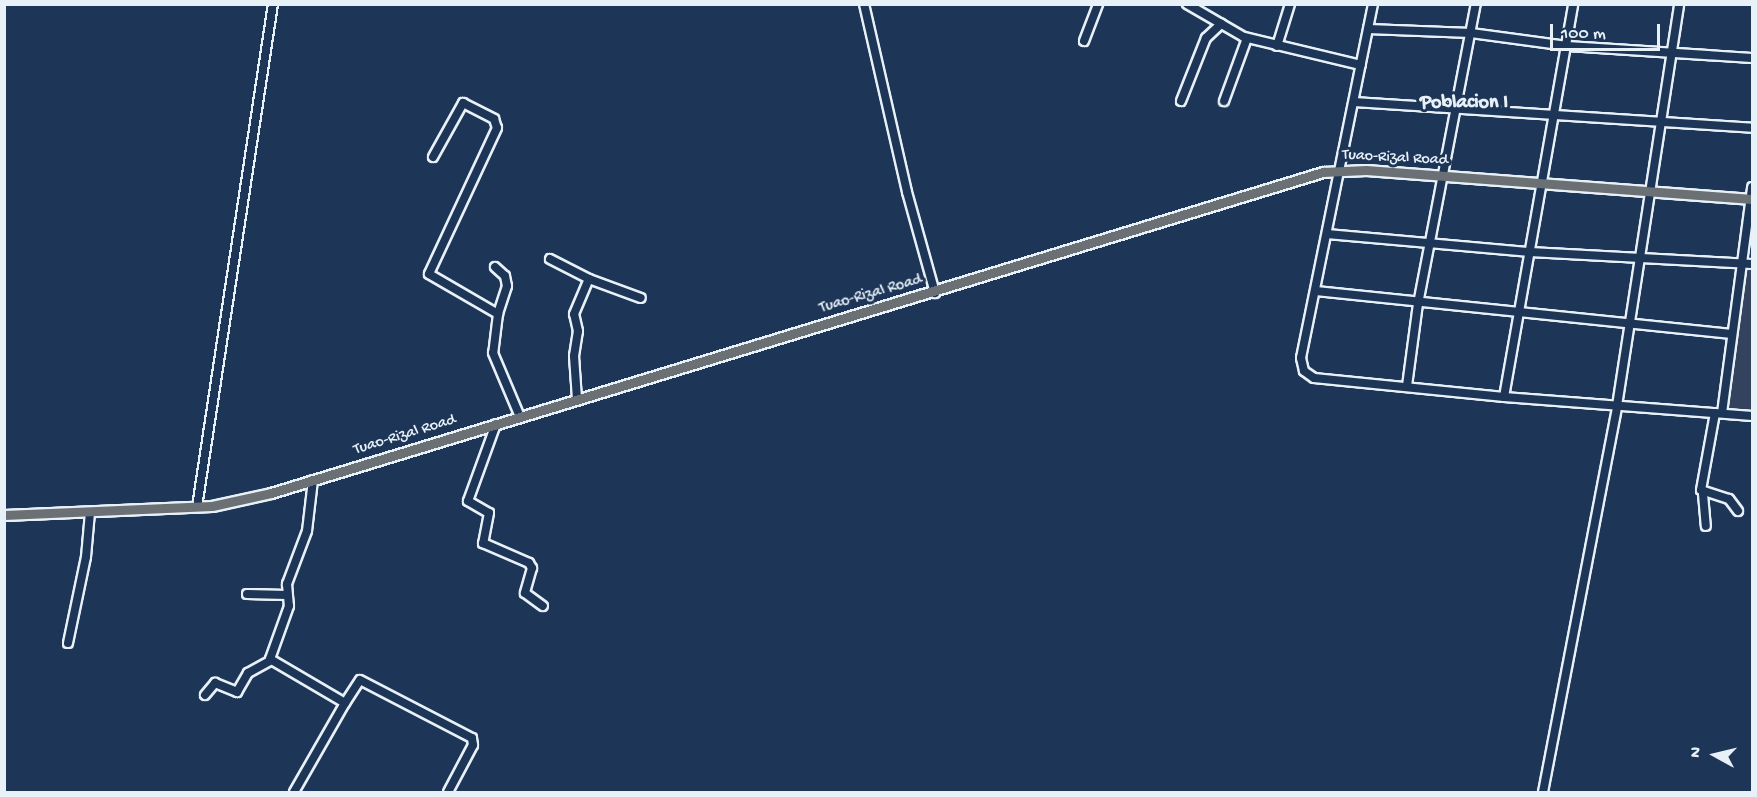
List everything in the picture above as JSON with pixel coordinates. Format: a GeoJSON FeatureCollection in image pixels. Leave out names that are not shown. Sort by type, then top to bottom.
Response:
{"type":"FeatureCollection","features":[{"type":"Feature","properties":{"kind":"main road","name":"Tuao-Rizal Road"},"geometry":{"type":"LineString","coordinates":[[4,515],[197,507],[236,501],[313,480],[935,292],[1084,243],[1339,170],[1752,199]]}},
{"type":"Feature","properties":{"kind":"street"},"geometry":{"type":"LineString","coordinates":[[197,507],[273,4]]}},
{"type":"Feature","properties":{"kind":"street"},"geometry":{"type":"LineString","coordinates":[[864,4],[909,202],[935,292]]}},
{"type":"Feature","properties":{"kind":"street"},"geometry":{"type":"LineString","coordinates":[[1083,41],[1098,4]]}},
{"type":"Feature","properties":{"kind":"street"},"geometry":{"type":"LineString","coordinates":[[1187,4],[1247,38],[1361,65]]}},
{"type":"Feature","properties":{"kind":"street"},"geometry":{"type":"LineString","coordinates":[[1277,46],[1290,4]]}},
{"type":"Feature","properties":{"kind":"street"},"geometry":{"type":"LineString","coordinates":[[1373,4],[1301,358],[1304,371],[1314,378],[1504,397],[1752,416]]}},
{"type":"Feature","properties":{"kind":"street"},"geometry":{"type":"LineString","coordinates":[[1407,386],[1418,304],[1476,4]]}},
{"type":"Feature","properties":{"kind":"street"},"geometry":{"type":"LineString","coordinates":[[1504,397],[1573,4]]}},
{"type":"Feature","properties":{"kind":"street"},"geometry":{"type":"LineString","coordinates":[[1543,792],[1617,406],[1679,4]]}},
{"type":"Feature","properties":{"kind":"street"},"geometry":{"type":"LineString","coordinates":[[1181,101],[1206,38],[1221,24]]}},
{"type":"Feature","properties":{"kind":"street"},"geometry":{"type":"LineString","coordinates":[[1368,29],[1471,33],[1567,46],[1752,58]]}},
{"type":"Feature","properties":{"kind":"street"},"geometry":{"type":"LineString","coordinates":[[1224,101],[1247,38]]}},
{"type":"Feature","properties":{"kind":"street"},"geometry":{"type":"LineString","coordinates":[[1354,102],[1752,128]]}},
{"type":"Feature","properties":{"kind":"street"},"geometry":{"type":"LineString","coordinates":[[433,157],[463,103],[494,118],[497,128],[429,274],[498,314]]}},
{"type":"Feature","properties":{"kind":"street"},"geometry":{"type":"LineString","coordinates":[[1706,526],[1701,488],[1718,413],[1732,334],[1752,187]]}},
{"type":"Feature","properties":{"kind":"street"},"geometry":{"type":"LineString","coordinates":[[1327,234],[1530,252],[1752,264]]}},
{"type":"Feature","properties":{"kind":"street"},"geometry":{"type":"LineString","coordinates":[[550,259],[589,279],[641,298]]}},
{"type":"Feature","properties":{"kind":"street"},"geometry":{"type":"LineString","coordinates":[[495,267],[507,281],[498,314],[493,353],[520,417]]}},
{"type":"Feature","properties":{"kind":"street"},"geometry":{"type":"LineString","coordinates":[[577,399],[574,356],[578,331],[574,314],[589,279]]}},
{"type":"Feature","properties":{"kind":"street"},"geometry":{"type":"LineString","coordinates":[[1316,291],[1418,304],[1631,322],[1732,334]]}},
{"type":"Feature","properties":{"kind":"street"},"geometry":{"type":"LineString","coordinates":[[496,424],[468,501],[489,513],[483,543],[529,563],[532,568],[525,593],[543,606]]}},
{"type":"Feature","properties":{"kind":"street"},"geometry":{"type":"LineString","coordinates":[[271,660],[270,653],[289,606],[287,584],[307,531],[313,480]]}},
{"type":"Feature","properties":{"kind":"street"},"geometry":{"type":"LineString","coordinates":[[1703,494],[1729,499],[1738,511]]}},
{"type":"Feature","properties":{"kind":"street"},"geometry":{"type":"LineString","coordinates":[[68,643],[86,557],[90,512]]}},
{"type":"Feature","properties":{"kind":"street"},"geometry":{"type":"LineString","coordinates":[[247,594],[287,595]]}},
{"type":"Feature","properties":{"kind":"street"},"geometry":{"type":"LineString","coordinates":[[205,695],[215,683],[237,692],[248,673],[271,660]]}},
{"type":"Feature","properties":{"kind":"street"},"geometry":{"type":"LineString","coordinates":[[271,660],[345,703]]}},
{"type":"Feature","properties":{"kind":"street"},"geometry":{"type":"LineString","coordinates":[[294,792],[360,680],[472,738],[474,743],[448,792]]}},
{"type":"Feature","properties":{"kind":"shaded area"},"geometry":{"type":"Polygon","coordinates":[[[1745,270],[1752,270],[1752,412],[1724,410],[1745,270]]]}},
{"type":"Feature","properties":{"kind":"district","name":"Poblacion I"},"geometry":{"type":"Point","coordinates":[1464,103]}}]}
